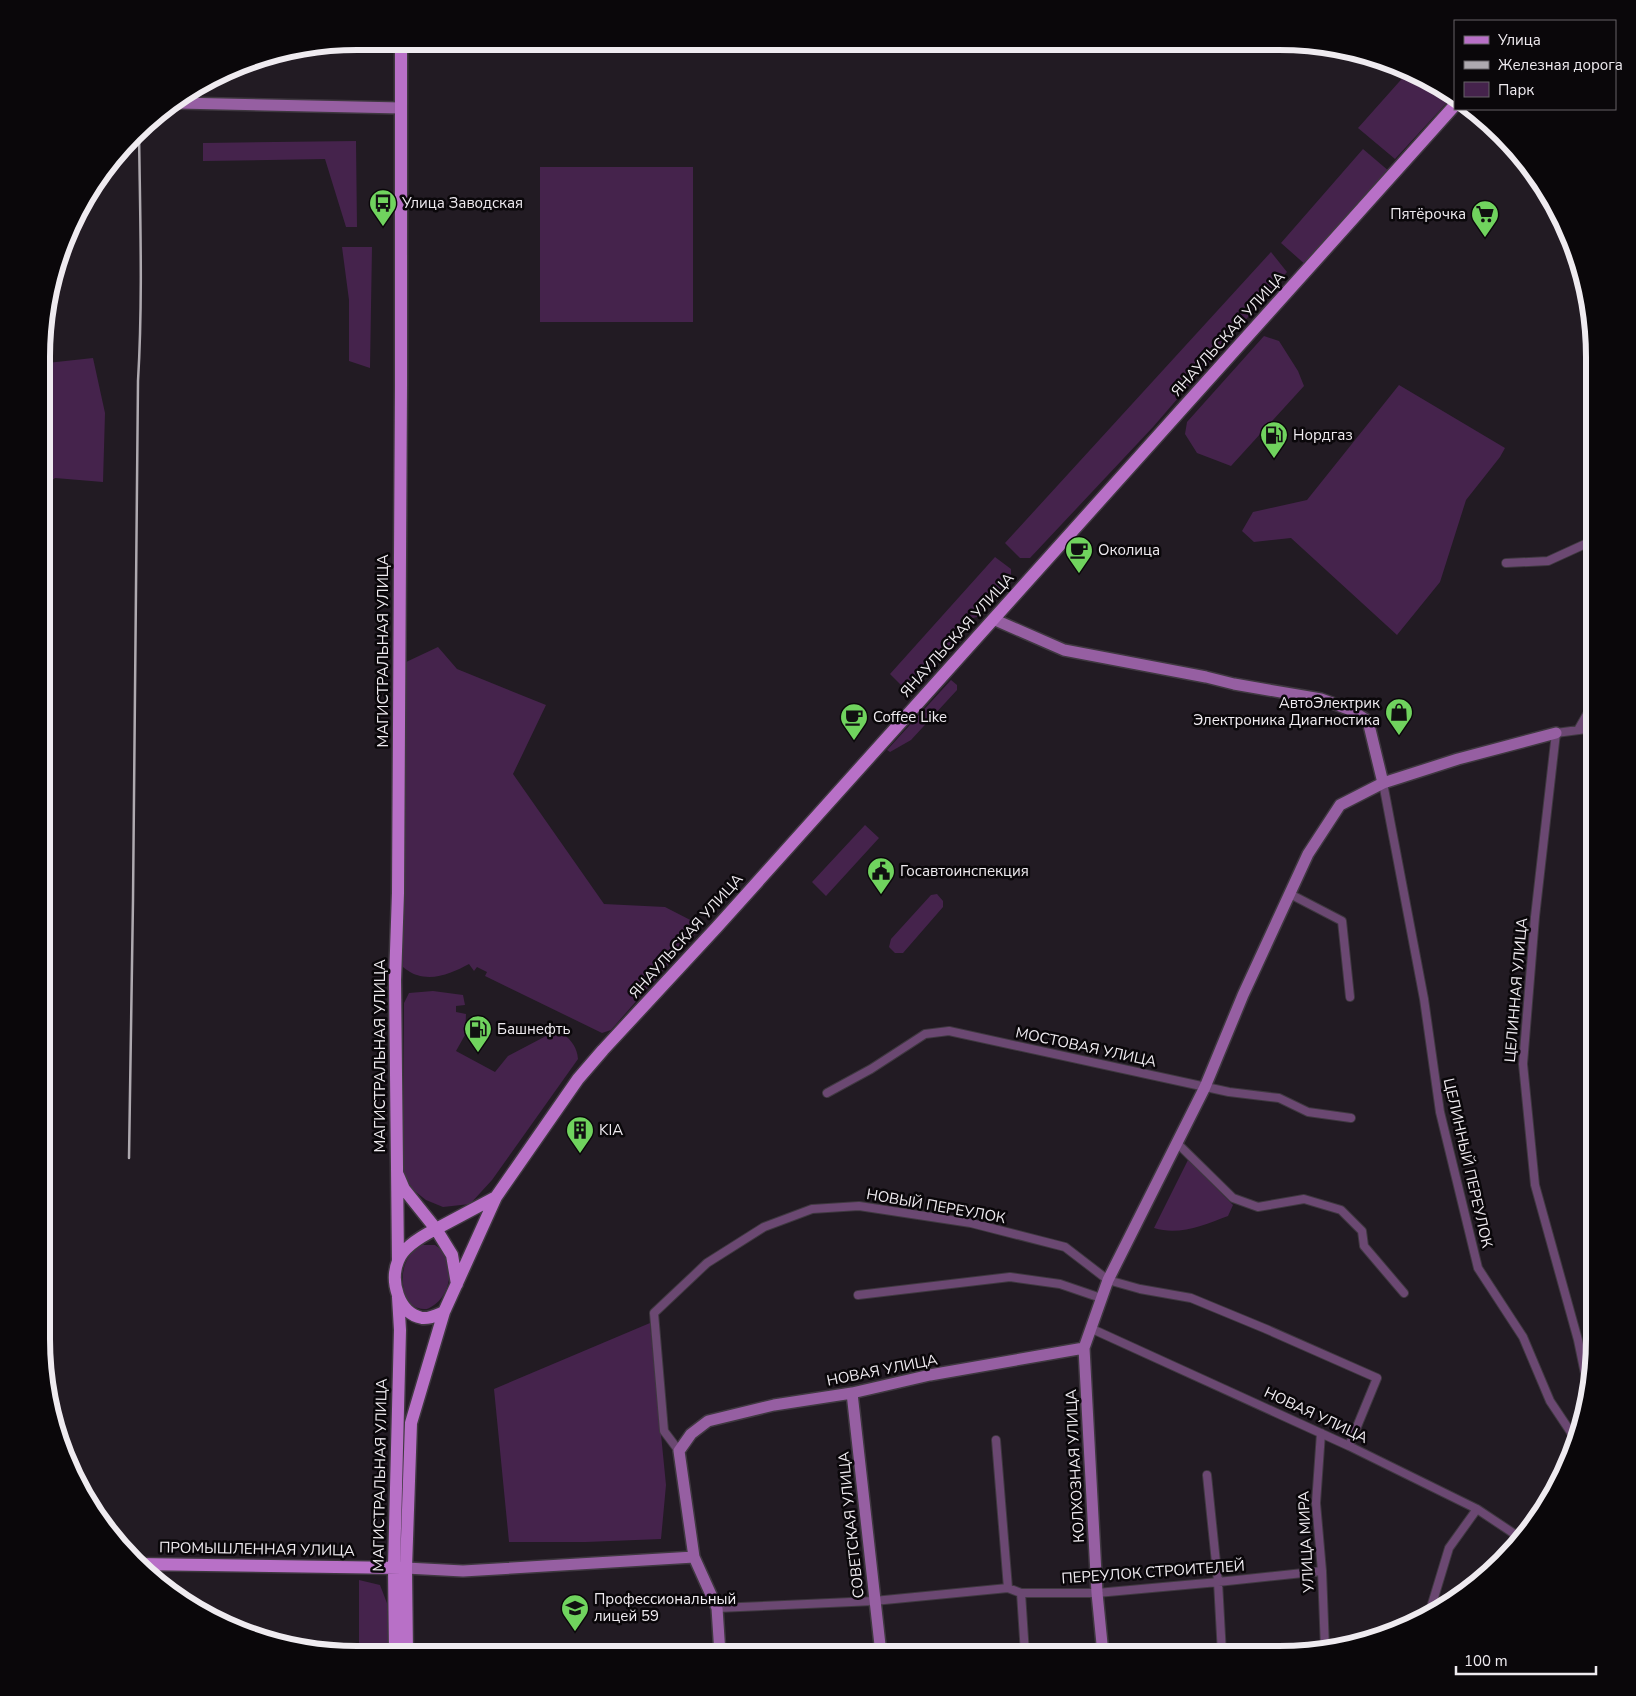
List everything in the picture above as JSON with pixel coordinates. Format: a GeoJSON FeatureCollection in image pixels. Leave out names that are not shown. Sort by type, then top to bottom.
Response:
{"type":"FeatureCollection","features":[{"type":"Feature","properties":{"kind":"main road","name":"МАГИСТРАЛЬНАЯ УЛИЦА"},"geometry":{"type":"LineString","coordinates":[[401,50],[398,893],[395,980],[398,1260],[396,1274],[400,1330],[400,1568],[406,1646]]}},
{"type":"Feature","properties":{"kind":"main road","name":"ЯНАУЛЬСКАЯ УЛИЦА"},"geometry":{"type":"LineString","coordinates":[[496,1197],[578,1079],[603,1050],[718,927],[1454,106]]}},
{"type":"Feature","properties":{"kind":"main road"},"geometry":{"type":"LineString","coordinates":[[397,1172],[404,1189],[436,1229],[452,1255],[457,1284]]}},
{"type":"Feature","properties":{"kind":"main road","name":"МАГИСТРАЛЬНАЯ УЛИЦА"},"geometry":{"type":"LineString","coordinates":[[395,1646],[410,1423],[444,1312],[496,1197]]}},
{"type":"Feature","properties":{"kind":"main road"},"geometry":{"type":"LineString","coordinates":[[398,1260],[416,1240],[496,1197]]}},
{"type":"Feature","properties":{"kind":"main road"},"geometry":{"type":"LineString","coordinates":[[398,1297],[406,1309],[422,1318],[444,1312]]}},
{"type":"Feature","properties":{"kind":"main road","name":"ПРОМЫШЛЕННАЯ УЛИЦА"},"geometry":{"type":"LineString","coordinates":[[149,1564],[400,1568]]}},
{"type":"Feature","properties":{"kind":"street"},"geometry":{"type":"LineString","coordinates":[[185,103],[401,108]]}},
{"type":"Feature","properties":{"kind":"street"},"geometry":{"type":"LineString","coordinates":[[1506,563],[1548,561],[1586,544]]}},
{"type":"Feature","properties":{"kind":"street"},"geometry":{"type":"LineString","coordinates":[[993,619],[1064,650],[1234,684],[1322,699],[1351,710],[1368,720],[1383,783]]}},
{"type":"Feature","properties":{"kind":"street"},"geometry":{"type":"LineString","coordinates":[[1578,730],[1586,716]]}},
{"type":"Feature","properties":{"kind":"street"},"geometry":{"type":"LineString","coordinates":[[1556,733],[1586,729]]}},
{"type":"Feature","properties":{"kind":"street","name":"КОЛХОЗНАЯ УЛИЦА"},"geometry":{"type":"LineString","coordinates":[[1102,1646],[1097,1593],[1084,1348],[1108,1280],[1205,1087],[1243,995],[1308,854],[1340,805],[1383,783],[1458,759],[1556,733]]}},
{"type":"Feature","properties":{"kind":"street","name":"ЦЕЛИННАЯ УЛИЦА"},"geometry":{"type":"LineString","coordinates":[[1556,733],[1535,917],[1523,1064],[1535,1185],[1578,1340],[1584,1371]]}},
{"type":"Feature","properties":{"kind":"street","name":"ЦЕЛИННЫЙ ПЕРЕУЛОК"},"geometry":{"type":"LineString","coordinates":[[1383,783],[1424,999],[1440,1112],[1478,1268],[1523,1337],[1550,1401],[1571,1433]]}},
{"type":"Feature","properties":{"kind":"street"},"geometry":{"type":"LineString","coordinates":[[1290,894],[1342,921],[1350,997]]}},
{"type":"Feature","properties":{"kind":"street","name":"МОСТОВАЯ УЛИЦА"},"geometry":{"type":"LineString","coordinates":[[827,1093],[871,1069],[925,1034],[949,1031],[1229,1092],[1279,1098],[1308,1112],[1352,1118]]}},
{"type":"Feature","properties":{"kind":"street"},"geometry":{"type":"LineString","coordinates":[[1176,1142],[1233,1198],[1258,1206],[1304,1199],[1341,1210],[1362,1231],[1364,1246],[1404,1293]]}},
{"type":"Feature","properties":{"kind":"street","name":"НОВЫЙ ПЕРЕУЛОК"},"geometry":{"type":"LineString","coordinates":[[679,1451],[664,1431],[654,1313],[707,1263],[764,1227],[812,1209],[859,1206],[971,1223],[1065,1247],[1108,1280],[1140,1289],[1191,1298],[1377,1378],[1349,1446]]}},
{"type":"Feature","properties":{"kind":"street"},"geometry":{"type":"LineString","coordinates":[[858,1295],[1010,1277],[1060,1284],[1101,1298]]}},
{"type":"Feature","properties":{"kind":"street","name":"НОВАЯ УЛИЦА"},"geometry":{"type":"LineString","coordinates":[[1090,1328],[1349,1446],[1477,1509],[1515,1535]]}},
{"type":"Feature","properties":{"kind":"street","name":"НОВАЯ УЛИЦА"},"geometry":{"type":"LineString","coordinates":[[679,1451],[691,1434],[708,1421],[774,1405],[852,1393],[930,1375],[1084,1348]]}},
{"type":"Feature","properties":{"kind":"street","name":"СОВЕТСКАЯ УЛИЦА"},"geometry":{"type":"LineString","coordinates":[[852,1393],[880,1646]]}},
{"type":"Feature","properties":{"kind":"street","name":"УЛИЦА МИРА"},"geometry":{"type":"LineString","coordinates":[[1321,1433],[1316,1503],[1322,1571],[1325,1642]]}},
{"type":"Feature","properties":{"kind":"street"},"geometry":{"type":"LineString","coordinates":[[996,1440],[1008,1588]]}},
{"type":"Feature","properties":{"kind":"street"},"geometry":{"type":"LineString","coordinates":[[679,1451],[694,1557],[717,1608],[719,1646]]}},
{"type":"Feature","properties":{"kind":"street"},"geometry":{"type":"LineString","coordinates":[[1207,1475],[1218,1582],[1222,1646]]}},
{"type":"Feature","properties":{"kind":"street"},"geometry":{"type":"LineString","coordinates":[[1432,1605],[1449,1548],[1477,1509]]}},
{"type":"Feature","properties":{"kind":"street"},"geometry":{"type":"LineString","coordinates":[[400,1568],[463,1571],[694,1557]]}},
{"type":"Feature","properties":{"kind":"street","name":"ПЕРЕУЛОК СТРОИТЕЛЕЙ"},"geometry":{"type":"LineString","coordinates":[[717,1608],[874,1601],[1008,1588],[1021,1593],[1097,1593],[1322,1571]]}},
{"type":"Feature","properties":{"kind":"street"},"geometry":{"type":"LineString","coordinates":[[1021,1593],[1024,1646]]}},
{"type":"Feature","properties":{"kind":"green space"},"geometry":{"type":"Polygon","coordinates":[[[1404,77],[1448,101],[1395,159],[1358,128],[1404,77]]]}},
{"type":"Feature","properties":{"kind":"green space"},"geometry":{"type":"Polygon","coordinates":[[[356,141],[357,227],[346,227],[325,159],[203,161],[203,143],[356,141]]]}},
{"type":"Feature","properties":{"kind":"green space"},"geometry":{"type":"Polygon","coordinates":[[[1363,149],[1390,172],[1307,266],[1281,243],[1363,149]]]}},
{"type":"Feature","properties":{"kind":"green space"},"geometry":{"type":"Polygon","coordinates":[[[540,167],[693,167],[693,322],[540,322],[540,167]]]}},
{"type":"Feature","properties":{"kind":"green space"},"geometry":{"type":"Polygon","coordinates":[[[342,247],[372,247],[370,368],[349,361],[349,300],[342,247]]]}},
{"type":"Feature","properties":{"kind":"green space"},"geometry":{"type":"Polygon","coordinates":[[[1271,252],[1287,272],[1153,427],[1030,558],[1020,558],[1005,543],[1271,252]]]}},
{"type":"Feature","properties":{"kind":"green space"},"geometry":{"type":"Polygon","coordinates":[[[1264,336],[1279,341],[1298,371],[1304,386],[1231,466],[1197,453],[1185,434],[1187,422],[1264,336]]]}},
{"type":"Feature","properties":{"kind":"green space"},"geometry":{"type":"Polygon","coordinates":[[[93,358],[105,413],[103,482],[55,478],[50,482],[50,363],[93,358]]]}},
{"type":"Feature","properties":{"kind":"green space"},"geometry":{"type":"Polygon","coordinates":[[[1399,385],[1505,448],[1466,500],[1440,582],[1397,635],[1291,538],[1254,542],[1242,531],[1253,512],[1307,500],[1399,385]]]}},
{"type":"Feature","properties":{"kind":"green space"},"geometry":{"type":"Polygon","coordinates":[[[995,557],[1011,569],[1011,580],[977,617],[965,620],[956,631],[949,648],[918,683],[904,688],[890,674],[995,557]]]}},
{"type":"Feature","properties":{"kind":"green space"},"geometry":{"type":"Polygon","coordinates":[[[438,647],[457,669],[546,705],[513,774],[604,904],[665,907],[702,926],[611,1030],[602,1033],[485,976],[487,972],[477,967],[474,971],[469,964],[451,973],[431,977],[415,974],[403,967],[404,663],[438,647]]]}},
{"type":"Feature","properties":{"kind":"green space"},"geometry":{"type":"Polygon","coordinates":[[[951,680],[957,685],[957,690],[911,740],[890,752],[887,750],[951,680]]]}},
{"type":"Feature","properties":{"kind":"green space"},"geometry":{"type":"Polygon","coordinates":[[[865,825],[879,838],[826,896],[812,882],[865,825]]]}},
{"type":"Feature","properties":{"kind":"green space"},"geometry":{"type":"Polygon","coordinates":[[[937,894],[943,901],[943,907],[903,953],[895,953],[889,947],[891,939],[931,895],[937,894]]]}},
{"type":"Feature","properties":{"kind":"green space"},"geometry":{"type":"Polygon","coordinates":[[[433,991],[463,995],[465,1005],[456,1006],[456,1012],[466,1014],[465,1035],[456,1051],[495,1072],[508,1056],[546,1036],[564,1034],[574,1045],[578,1059],[492,1180],[470,1204],[443,1207],[426,1200],[412,1189],[403,1171],[404,1003],[409,993],[433,991]]]}},
{"type":"Feature","properties":{"kind":"green space"},"geometry":{"type":"Polygon","coordinates":[[[1188,1160],[1233,1205],[1228,1216],[1201,1226],[1182,1230],[1173,1231],[1154,1228],[1188,1160]]]}},
{"type":"Feature","properties":{"kind":"green space"},"geometry":{"type":"Polygon","coordinates":[[[421,1245],[435,1245],[439,1248],[444,1253],[449,1267],[446,1290],[437,1303],[426,1309],[418,1308],[409,1301],[403,1286],[406,1261],[414,1250],[421,1245]]]}},
{"type":"Feature","properties":{"kind":"green space"},"geometry":{"type":"Polygon","coordinates":[[[650,1323],[666,1485],[661,1539],[586,1542],[509,1542],[494,1389],[650,1323]]]}},
{"type":"Feature","properties":{"kind":"green space"},"geometry":{"type":"Polygon","coordinates":[[[359,1580],[380,1585],[390,1611],[390,1646],[359,1646],[359,1580]]]}},
{"type":"Feature","properties":{"kind":"railway"},"geometry":{"type":"LineString","coordinates":[[129,1158],[138,381],[141,288],[139,141]]}},
{"type":"Feature","properties":{"kind":"place","name":"Улица Заводская"},"geometry":{"type":"Point","coordinates":[383,227]}},
{"type":"Feature","properties":{"kind":"place","name":"Пятёрочка"},"geometry":{"type":"Point","coordinates":[1485,238]}},
{"type":"Feature","properties":{"kind":"place","name":"Нордгаз"},"geometry":{"type":"Point","coordinates":[1274,459]}},
{"type":"Feature","properties":{"kind":"place","name":"Околица"},"geometry":{"type":"Point","coordinates":[1079,574]}},
{"type":"Feature","properties":{"kind":"place","name":"АвтоЭлектрик Электроника Диагностика"},"geometry":{"type":"Point","coordinates":[1399,736]}},
{"type":"Feature","properties":{"kind":"place","name":"Coffee Like"},"geometry":{"type":"Point","coordinates":[854,741]}},
{"type":"Feature","properties":{"kind":"place","name":"Госавтоинспекция"},"geometry":{"type":"Point","coordinates":[881,895]}},
{"type":"Feature","properties":{"kind":"place","name":"Башнефть"},"geometry":{"type":"Point","coordinates":[478,1053]}},
{"type":"Feature","properties":{"kind":"place","name":"KIA"},"geometry":{"type":"Point","coordinates":[580,1154]}},
{"type":"Feature","properties":{"kind":"place","name":"Профессиональный лицей 59"},"geometry":{"type":"Point","coordinates":[575,1632]}}]}
